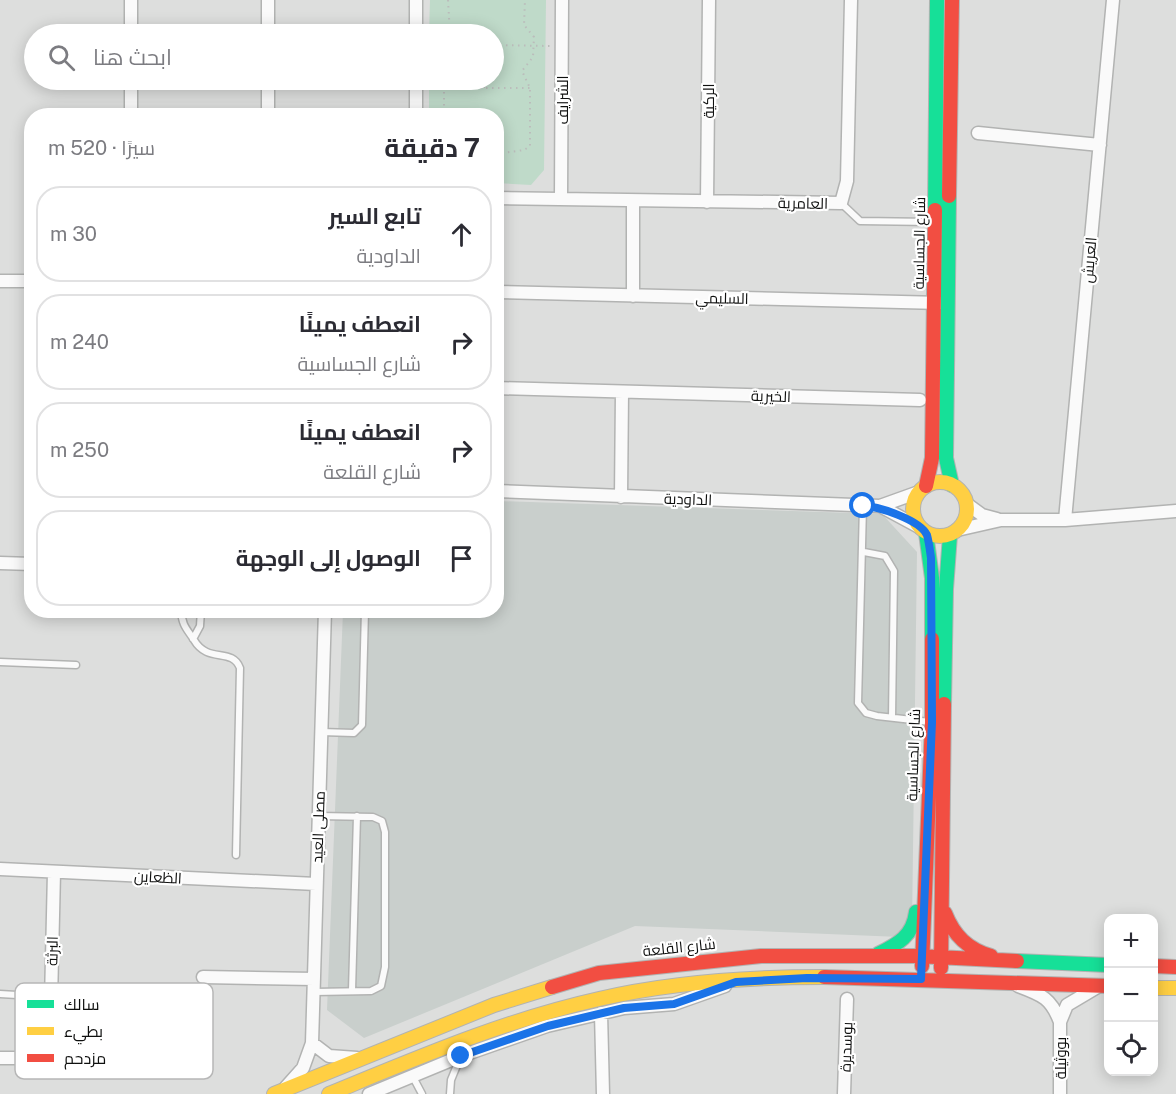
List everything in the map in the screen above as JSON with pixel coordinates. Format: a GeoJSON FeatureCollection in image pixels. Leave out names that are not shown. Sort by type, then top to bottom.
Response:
{"type":"FeatureCollection","features":[{"type":"Feature","properties":{"kind":"street"},"geometry":{"type":"LineString","coordinates":[[131,0],[131,24]]}},
{"type":"Feature","properties":{"kind":"street"},"geometry":{"type":"LineString","coordinates":[[268,0],[268,24]]}},
{"type":"Feature","properties":{"kind":"street"},"geometry":{"type":"LineString","coordinates":[[416,24],[417,0]]}},
{"type":"Feature","properties":{"kind":"street","name":"الشرايف"},"geometry":{"type":"LineString","coordinates":[[561,199],[562,0]]}},
{"type":"Feature","properties":{"kind":"street","name":"الركية"},"geometry":{"type":"LineString","coordinates":[[707,202],[709,0]]}},
{"type":"Feature","properties":{"kind":"street","name":"العامرية"},"geometry":{"type":"LineString","coordinates":[[504,198],[841,203],[847,181],[851,0]]}},
{"type":"Feature","properties":{"kind":"street","name":"شارع الجساسية"},"geometry":{"type":"LineString","coordinates":[[937,0],[936,222],[946,458],[952,485]]}},
{"type":"Feature","properties":{"kind":"street","name":"شارع الجساسية"},"geometry":{"type":"LineString","coordinates":[[922,489],[933,458],[952,0]]}},
{"type":"Feature","properties":{"kind":"street","name":"العريش"},"geometry":{"type":"LineString","coordinates":[[1065,520],[1113,0]]}},
{"type":"Feature","properties":{"kind":"street"},"geometry":{"type":"LineString","coordinates":[[131,90],[131,108]]}},
{"type":"Feature","properties":{"kind":"street"},"geometry":{"type":"LineString","coordinates":[[268,90],[268,108]]}},
{"type":"Feature","properties":{"kind":"street"},"geometry":{"type":"LineString","coordinates":[[416,90],[416,108]]}},
{"type":"Feature","properties":{"kind":"street"},"geometry":{"type":"LineString","coordinates":[[978,134],[1100,145]]}},
{"type":"Feature","properties":{"kind":"street"},"geometry":{"type":"LineString","coordinates":[[633,201],[633,296]]}},
{"type":"Feature","properties":{"kind":"street"},"geometry":{"type":"LineString","coordinates":[[0,280],[24,281]]}},
{"type":"Feature","properties":{"kind":"street","name":"السليمي"},"geometry":{"type":"LineString","coordinates":[[504,292],[941,303]]}},
{"type":"Feature","properties":{"kind":"street","name":"الخيرية"},"geometry":{"type":"LineString","coordinates":[[504,388],[920,400]]}},
{"type":"Feature","properties":{"kind":"street"},"geometry":{"type":"LineString","coordinates":[[621,497],[622,392]]}},
{"type":"Feature","properties":{"kind":"street"},"geometry":{"type":"LineString","coordinates":[[1001,520],[982,515],[967,504],[959,489],[944,482],[922,489],[913,509],[923,530],[942,537],[977,524],[1001,520],[1065,520],[1176,511]]}},
{"type":"Feature","properties":{"kind":"street","name":"الداودية"},"geometry":{"type":"LineString","coordinates":[[504,491],[880,506],[922,489]]}},
{"type":"Feature","properties":{"kind":"street"},"geometry":{"type":"LineString","coordinates":[[954,532],[966,519],[967,504]]}},
{"type":"Feature","properties":{"kind":"street","name":"الداودية"},"geometry":{"type":"LineString","coordinates":[[880,506],[923,530]]}},
{"type":"Feature","properties":{"kind":"street","name":"شارع الجساسية"},"geometry":{"type":"LineString","coordinates":[[921,979],[932,722],[932,578],[923,530]]}},
{"type":"Feature","properties":{"kind":"street","name":"شارع الجساسية"},"geometry":{"type":"LineString","coordinates":[[941,980],[946,590],[954,532]]}},
{"type":"Feature","properties":{"kind":"street"},"geometry":{"type":"LineString","coordinates":[[0,563],[24,564]]}},
{"type":"Feature","properties":{"kind":"street","name":"مصلى العيد"},"geometry":{"type":"LineString","coordinates":[[279,1092],[303,1068],[312,1043],[325,618]]}},
{"type":"Feature","properties":{"kind":"street"},"geometry":{"type":"LineString","coordinates":[[875,955],[897,945],[910,935],[915,926],[922,835],[928,798]]}},
{"type":"Feature","properties":{"kind":"street","name":"الظعاين"},"geometry":{"type":"LineString","coordinates":[[0,869],[316,884]]}},
{"type":"Feature","properties":{"kind":"street","name":"البرثة"},"geometry":{"type":"LineString","coordinates":[[51,983],[54,872]]}},
{"type":"Feature","properties":{"kind":"street"},"geometry":{"type":"LineString","coordinates":[[942,903],[955,935],[978,953],[1013,961]]}},
{"type":"Feature","properties":{"kind":"street","name":"شارع القلعة"},"geometry":{"type":"LineString","coordinates":[[279,1092],[494,1005],[599,973],[761,956],[875,955],[1104,965]]}},
{"type":"Feature","properties":{"kind":"street"},"geometry":{"type":"LineString","coordinates":[[1158,966],[1176,967]]}},
{"type":"Feature","properties":{"kind":"street"},"geometry":{"type":"LineString","coordinates":[[203,977],[314,979]]}},
{"type":"Feature","properties":{"kind":"street"},"geometry":{"type":"LineString","coordinates":[[329,1094],[474,1035],[544,1012],[637,991],[807,978],[921,979],[1104,986]]}},
{"type":"Feature","properties":{"kind":"street"},"geometry":{"type":"LineString","coordinates":[[369,1094],[461,1056],[548,1026],[638,1006],[674,1004],[736,982]]}},
{"type":"Feature","properties":{"kind":"street","name":"بووثيلة"},"geometry":{"type":"LineString","coordinates":[[1010,982],[1040,994],[1054,1005],[1060,1022],[1060,1094]]}},
{"type":"Feature","properties":{"kind":"street","name":"بووثيلة"},"geometry":{"type":"LineString","coordinates":[[1060,1022],[1067,1005],[1104,986]]}},
{"type":"Feature","properties":{"kind":"street"},"geometry":{"type":"LineString","coordinates":[[1158,988],[1176,988]]}},
{"type":"Feature","properties":{"kind":"street","name":"بوسديرة"},"geometry":{"type":"LineString","coordinates":[[844,1094],[847,999]]}},
{"type":"Feature","properties":{"kind":"street"},"geometry":{"type":"LineString","coordinates":[[601,1013],[603,1094]]}},
{"type":"Feature","properties":{"kind":"street"},"geometry":{"type":"LineString","coordinates":[[312,1043],[329,1056],[364,1059]]}},
{"type":"Feature","properties":{"kind":"lane"},"geometry":{"type":"LineString","coordinates":[[841,203],[860,221],[936,222]]}},
{"type":"Feature","properties":{"kind":"lane"},"geometry":{"type":"LineString","coordinates":[[863,506],[864,552],[858,703],[866,713],[932,722]]}},
{"type":"Feature","properties":{"kind":"lane"},"geometry":{"type":"LineString","coordinates":[[864,552],[885,556],[894,571],[892,717]]}},
{"type":"Feature","properties":{"kind":"lane"},"geometry":{"type":"LineString","coordinates":[[182,618],[183,628],[194,639],[201,651],[232,658],[240,668],[236,855]]}},
{"type":"Feature","properties":{"kind":"lane"},"geometry":{"type":"LineString","coordinates":[[194,639],[200,626],[200,618]]}},
{"type":"Feature","properties":{"kind":"lane"},"geometry":{"type":"LineString","coordinates":[[320,732],[354,733],[362,725],[365,618]]}},
{"type":"Feature","properties":{"kind":"lane"},"geometry":{"type":"LineString","coordinates":[[0,662],[76,665]]}},
{"type":"Feature","properties":{"kind":"lane"},"geometry":{"type":"LineString","coordinates":[[313,992],[371,991],[381,986],[385,968],[386,832],[382,821],[374,817],[318,816]]}},
{"type":"Feature","properties":{"kind":"lane"},"geometry":{"type":"LineString","coordinates":[[352,990],[357,816]]}},
{"type":"Feature","properties":{"kind":"lane"},"geometry":{"type":"LineString","coordinates":[[0,994],[15,995]]}},
{"type":"Feature","properties":{"kind":"lane"},"geometry":{"type":"LineString","coordinates":[[450,1094],[454,1071],[461,1056]]}},
{"type":"Feature","properties":{"kind":"lane"},"geometry":{"type":"LineString","coordinates":[[412,1077],[422,1094]]}},
{"type":"Feature","properties":{"kind":"path"},"geometry":{"type":"LineString","coordinates":[[448,0],[449,24]]}},
{"type":"Feature","properties":{"kind":"path"},"geometry":{"type":"LineString","coordinates":[[504,153],[524,150],[530,146],[530,88],[522,71],[533,57],[534,37],[524,25],[525,0]]}},
{"type":"Feature","properties":{"kind":"path"},"geometry":{"type":"LineString","coordinates":[[504,45],[562,46]]}},
{"type":"Feature","properties":{"kind":"path"},"geometry":{"type":"LineString","coordinates":[[504,88],[530,88]]}},
{"type":"Feature","properties":{"kind":"path"},"geometry":{"type":"LineString","coordinates":[[444,90],[444,108]]}},
{"type":"Feature","properties":{"kind":"shaded area"},"geometry":{"type":"Polygon","coordinates":[[[504,501],[882,514],[917,552],[912,925],[900,937],[635,926],[364,1038],[327,1010],[343,618],[504,618],[504,501]]]}},
{"type":"Feature","properties":{"kind":"green space"},"geometry":{"type":"Polygon","coordinates":[[[430,0],[546,0],[544,170],[531,185],[504,183],[504,108],[429,108],[429,90],[504,90],[504,24],[429,24],[430,0]]]}},
{"type":"Feature","properties":{"kind":"traffic: fast"},"geometry":{"type":"LineString","coordinates":[[935,210],[937,0]]}},
{"type":"Feature","properties":{"kind":"traffic: fast"},"geometry":{"type":"LineString","coordinates":[[949,196],[946,458],[952,485]]}},
{"type":"Feature","properties":{"kind":"traffic: fast"},"geometry":{"type":"LineString","coordinates":[[926,533],[932,578],[932,639]]}},
{"type":"Feature","properties":{"kind":"traffic: fast"},"geometry":{"type":"LineString","coordinates":[[944,704],[946,589],[950,535]]}},
{"type":"Feature","properties":{"kind":"traffic: fast"},"geometry":{"type":"LineString","coordinates":[[878,954],[892,947],[908,933],[916,912]]}},
{"type":"Feature","properties":{"kind":"traffic: fast"},"geometry":{"type":"LineString","coordinates":[[1017,961],[1104,965]]}},
{"type":"Feature","properties":{"kind":"traffic: slow"},"geometry":{"type":"LineString","coordinates":[[935,482],[945,482],[955,486],[963,494],[967,509],[963,524],[955,532],[945,536],[935,536],[925,532],[917,524],[913,514],[913,504],[917,494],[925,486],[935,482]]}},
{"type":"Feature","properties":{"kind":"traffic: slow"},"geometry":{"type":"LineString","coordinates":[[329,1094],[495,1029],[599,999],[654,988],[711,982],[824,977]]}},
{"type":"Feature","properties":{"kind":"traffic: slow"},"geometry":{"type":"LineString","coordinates":[[274,1094],[494,1005],[552,987]]}},
{"type":"Feature","properties":{"kind":"traffic: slow"},"geometry":{"type":"LineString","coordinates":[[1158,988],[1176,988]]}},
{"type":"Feature","properties":{"kind":"traffic: jam"},"geometry":{"type":"LineString","coordinates":[[949,196],[952,0]]}},
{"type":"Feature","properties":{"kind":"traffic: jam"},"geometry":{"type":"LineString","coordinates":[[926,486],[932,458],[935,210]]}},
{"type":"Feature","properties":{"kind":"traffic: jam"},"geometry":{"type":"LineString","coordinates":[[922,966],[932,722],[932,639]]}},
{"type":"Feature","properties":{"kind":"traffic: jam"},"geometry":{"type":"LineString","coordinates":[[941,968],[944,704]]}},
{"type":"Feature","properties":{"kind":"traffic: jam"},"geometry":{"type":"LineString","coordinates":[[945,913],[957,935],[975,950],[991,956]]}},
{"type":"Feature","properties":{"kind":"traffic: jam"},"geometry":{"type":"LineString","coordinates":[[552,987],[599,973],[761,956],[916,956],[1017,961]]}},
{"type":"Feature","properties":{"kind":"traffic: jam"},"geometry":{"type":"LineString","coordinates":[[1158,966],[1176,967]]}},
{"type":"Feature","properties":{"kind":"traffic: jam"},"geometry":{"type":"LineString","coordinates":[[824,977],[1104,986]]}},
{"type":"Feature","properties":{"kind":"route"},"geometry":{"type":"LineString","coordinates":[[461,1056],[548,1026],[624,1008],[674,1004],[736,982],[807,978],[921,979],[932,722],[931,558],[926,533],[919,527],[880,506],[863,506]]}}]}
